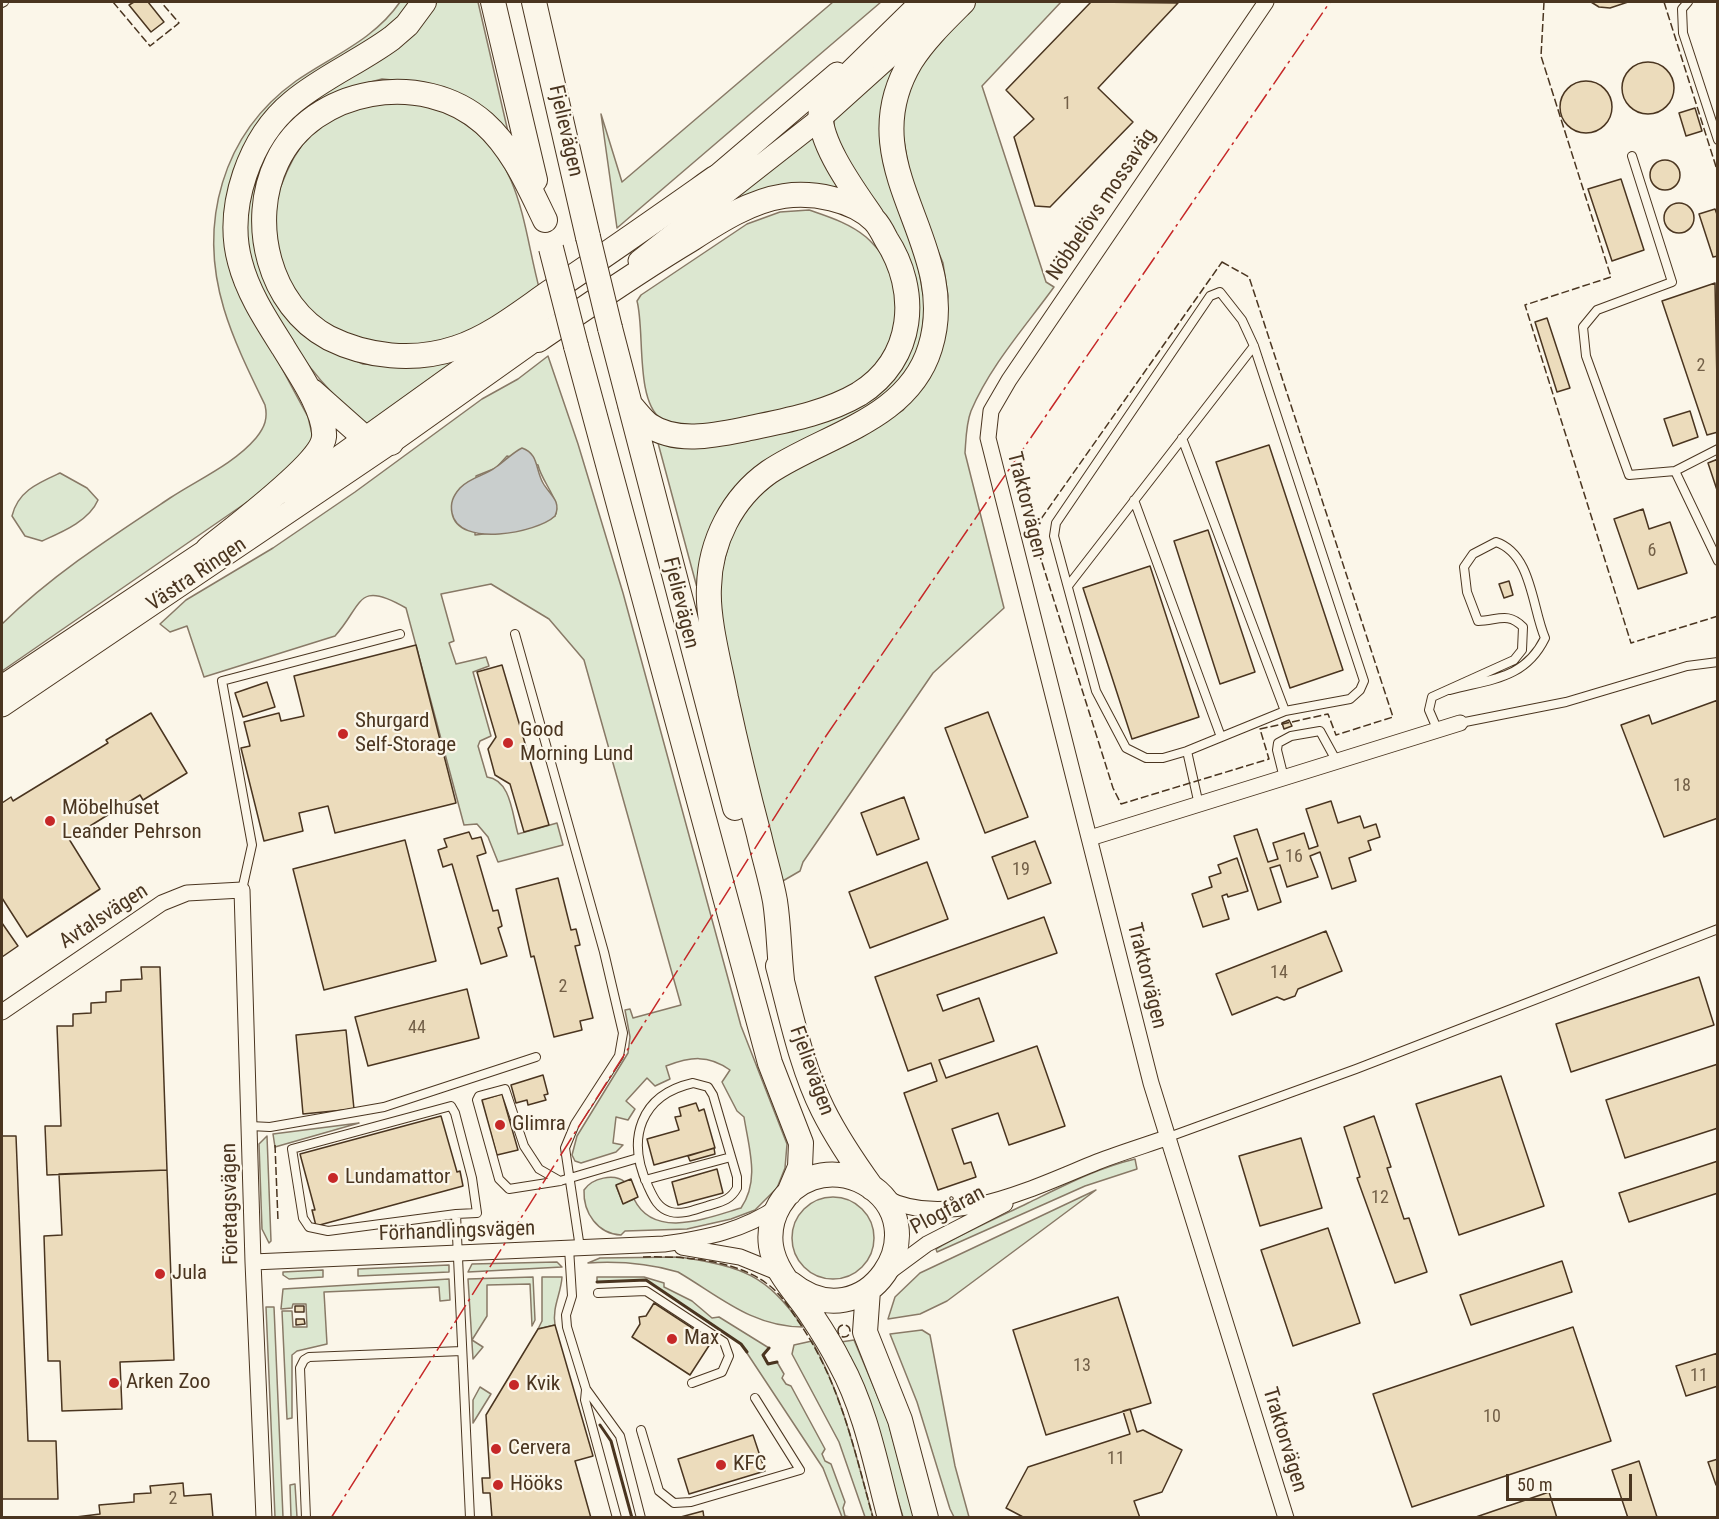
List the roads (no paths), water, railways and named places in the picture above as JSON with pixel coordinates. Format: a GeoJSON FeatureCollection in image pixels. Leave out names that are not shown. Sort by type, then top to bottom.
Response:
{"type":"FeatureCollection","features":[{"type":"Feature","properties":{"kind":"main road"},"geometry":{"type":"LineString","coordinates":[[208,549],[298,474],[317,454],[324,438],[306,385],[264,317],[240,261],[238,223],[242,181],[255,148],[274,121],[312,88],[369,55],[392,38],[407,25],[424,2]]}},
{"type":"Feature","properties":{"kind":"main road","name":"Fjelievägen"},"geometry":{"type":"LineString","coordinates":[[494,2],[576,346],[770,1063],[801,1143],[800,1167],[771,1227],[771,1244],[775,1261],[841,1363],[853,1392],[890,1518]]}},
{"type":"Feature","properties":{"kind":"main road","name":"Fjelievägen"},"geometry":{"type":"LineString","coordinates":[[534,2],[610,328],[695,660],[810,1079],[822,1109],[851,1160],[892,1214],[897,1235],[891,1264],[873,1286],[865,1332],[900,1420],[926,1518]]}},
{"type":"Feature","properties":{"kind":"main road"},"geometry":{"type":"LineString","coordinates":[[630,405],[649,425],[674,435],[722,434],[784,421],[827,408],[860,394],[888,368],[902,346],[907,319],[907,289],[903,270],[839,164],[820,119],[821,106],[830,93],[921,2]]}},
{"type":"Feature","properties":{"kind":"main road","name":"Västra Ringen"},"geometry":{"type":"LineString","coordinates":[[2,686],[208,549],[518,329],[716,178],[921,2]]}},
{"type":"Feature","properties":{"kind":"main road","name":"Västra Ringen"},"geometry":{"type":"LineString","coordinates":[[2,706],[391,443],[538,340],[820,119],[951,2]]}},
{"type":"Feature","properties":{"kind":"main road"},"geometry":{"type":"LineString","coordinates":[[782,980],[775,901],[736,743],[717,654],[708,588],[714,550],[729,514],[749,488],[794,458],[892,405],[912,381],[930,350],[936,296],[932,270],[926,248],[900,185],[890,127],[893,106],[911,62],[927,40],[963,2]]}},
{"type":"Feature","properties":{"kind":"main road"},"geometry":{"type":"LineString","coordinates":[[545,220],[519,166],[483,122],[456,105],[428,94],[403,91],[372,92],[320,116],[300,130],[277,162],[263,211],[265,240],[271,266],[279,286],[301,317],[320,333],[348,348],[372,353],[426,356],[457,348],[503,324],[716,178]]}},
{"type":"Feature","properties":{"kind":"main road"},"geometry":{"type":"LineString","coordinates":[[538,340],[663,256],[724,219],[753,206],[782,196],[805,194],[826,197],[850,206],[874,220]]}},
{"type":"Feature","properties":{"kind":"main road"},"geometry":{"type":"LineString","coordinates":[[306,385],[366,439],[391,443]]}},
{"type":"Feature","properties":{"kind":"main road"},"geometry":{"type":"LineString","coordinates":[[784,1199],[806,1180],[833,1174],[854,1178],[876,1192]]}},
{"type":"Feature","properties":{"kind":"main road"},"geometry":{"type":"LineString","coordinates":[[786,1279],[812,1296],[828,1300],[844,1300],[873,1286]]}},
{"type":"Feature","properties":{"kind":"street","name":"Nöbbelövs mossaväg"},"geometry":{"type":"LineString","coordinates":[[988,438],[991,411],[1009,380],[1266,2]]}},
{"type":"Feature","properties":{"kind":"street","name":"Traktorvägen"},"geometry":{"type":"LineString","coordinates":[[988,438],[1166,1138],[1286,1518]]}},
{"type":"Feature","properties":{"kind":"street"},"geometry":{"type":"LineString","coordinates":[[1090,838],[1460,723]]}},
{"type":"Feature","properties":{"kind":"street","name":"Avtalsvägen"},"geometry":{"type":"LineString","coordinates":[[2,1012],[162,903],[187,893],[242,890]]}},
{"type":"Feature","properties":{"kind":"street","name":"Företagsvägen"},"geometry":{"type":"LineString","coordinates":[[242,890],[253,1262],[264,1518]]}},
{"type":"Feature","properties":{"kind":"street","name":"Plogfåran"},"geometry":{"type":"LineString","coordinates":[[876,1192],[905,1207],[938,1210],[994,1201],[1166,1138]]}},
{"type":"Feature","properties":{"kind":"street","name":"Plogfåran"},"geometry":{"type":"LineString","coordinates":[[873,1286],[927,1244],[1042,1185]]}},
{"type":"Feature","properties":{"kind":"street","name":"Förhandlingsvägen"},"geometry":{"type":"LineString","coordinates":[[253,1262],[664,1244],[702,1238],[741,1228],[784,1199]]}},
{"type":"Feature","properties":{"kind":"street","name":"Förhandlingsvägen"},"geometry":{"type":"LineString","coordinates":[[664,1244],[740,1257],[786,1279]]}},
{"type":"Feature","properties":{"kind":"lane"},"geometry":{"type":"LineString","coordinates":[[1688,2],[1682,9],[1683,33],[1718,140]]}},
{"type":"Feature","properties":{"kind":"lane"},"geometry":{"type":"LineString","coordinates":[[1632,156],[1672,282],[1597,310],[1583,327],[1586,356],[1629,475],[1675,471],[1718,449]]}},
{"type":"Feature","properties":{"kind":"lane"},"geometry":{"type":"LineString","coordinates":[[1220,292],[1242,320],[1254,346],[1364,681],[1360,690],[1350,699],[1285,711],[1187,751],[1163,758],[1146,758],[1126,748],[1096,690],[1068,586],[1054,536],[1056,523],[1210,296],[1220,292]]}},
{"type":"Feature","properties":{"kind":"lane"},"geometry":{"type":"LineString","coordinates":[[1068,586],[1254,346]]}},
{"type":"Feature","properties":{"kind":"lane"},"geometry":{"type":"LineString","coordinates":[[1182,438],[1285,711]]}},
{"type":"Feature","properties":{"kind":"lane"},"geometry":{"type":"LineString","coordinates":[[1675,471],[1718,561]]}},
{"type":"Feature","properties":{"kind":"lane"},"geometry":{"type":"LineString","coordinates":[[1134,500],[1221,737]]}},
{"type":"Feature","properties":{"kind":"lane"},"geometry":{"type":"LineString","coordinates":[[1438,731],[1429,710],[1432,697],[1514,660],[1522,650],[1522,627],[1516,620],[1510,616],[1478,621],[1467,592],[1464,567],[1473,555],[1496,542],[1508,546],[1521,564],[1545,638],[1537,653],[1525,667],[1450,690]]}},
{"type":"Feature","properties":{"kind":"lane"},"geometry":{"type":"LineString","coordinates":[[242,890],[252,845],[222,681],[400,634]]}},
{"type":"Feature","properties":{"kind":"lane"},"geometry":{"type":"LineString","coordinates":[[515,634],[604,952],[623,1033],[618,1056],[568,1138],[565,1148],[564,1180],[574,1248],[572,1296],[566,1321],[586,1389],[620,1436],[641,1518]]}},
{"type":"Feature","properties":{"kind":"lane"},"geometry":{"type":"LineString","coordinates":[[1460,723],[1566,702],[1687,666],[1718,662]]}},
{"type":"Feature","properties":{"kind":"lane"},"geometry":{"type":"LineString","coordinates":[[1284,778],[1277,750],[1278,743],[1291,736],[1320,731],[1337,762]]}},
{"type":"Feature","properties":{"kind":"lane"},"geometry":{"type":"LineString","coordinates":[[1187,751],[1199,805]]}},
{"type":"Feature","properties":{"kind":"lane"},"geometry":{"type":"LineString","coordinates":[[1166,1138],[1356,1069],[1718,929]]}},
{"type":"Feature","properties":{"kind":"lane"},"geometry":{"type":"LineString","coordinates":[[250,1126],[270,1127],[384,1107],[536,1057]]}},
{"type":"Feature","properties":{"kind":"lane"},"geometry":{"type":"LineString","coordinates":[[693,1083],[708,1087],[713,1095],[730,1157],[737,1188],[726,1201],[680,1213],[672,1212],[658,1204],[645,1180],[638,1158],[640,1126],[652,1107],[668,1091],[693,1083]]}},
{"type":"Feature","properties":{"kind":"lane"},"geometry":{"type":"LineString","coordinates":[[564,1180],[539,1169],[524,1146],[505,1089],[479,1096],[477,1100],[493,1161],[504,1185],[509,1189],[564,1180],[638,1158]]}},
{"type":"Feature","properties":{"kind":"lane"},"geometry":{"type":"LineString","coordinates":[[451,1106],[472,1178],[477,1214],[456,1214],[328,1231],[309,1227],[303,1218],[292,1149],[451,1106]]}},
{"type":"Feature","properties":{"kind":"lane"},"geometry":{"type":"LineString","coordinates":[[645,1180],[730,1157]]}},
{"type":"Feature","properties":{"kind":"lane"},"geometry":{"type":"LineString","coordinates":[[456,1214],[470,1518]]}},
{"type":"Feature","properties":{"kind":"lane"},"geometry":{"type":"LineString","coordinates":[[598,1293],[646,1291],[724,1342],[729,1356],[722,1372],[693,1383]]}},
{"type":"Feature","properties":{"kind":"lane"},"geometry":{"type":"LineString","coordinates":[[306,1518],[300,1368],[304,1360],[309,1357],[462,1351]]}},
{"type":"Feature","properties":{"kind":"lane"},"geometry":{"type":"LineString","coordinates":[[586,1389],[585,1400],[617,1518]]}},
{"type":"Feature","properties":{"kind":"lane"},"geometry":{"type":"LineString","coordinates":[[640,1430],[659,1491],[674,1503],[691,1502],[800,1470],[755,1398]]}},
{"type":"Feature","properties":{"kind":"place","name":"Shurgard Self-Storage"},"geometry":{"type":"Point","coordinates":[343,734]}},
{"type":"Feature","properties":{"kind":"place","name":"Good Morning Lund"},"geometry":{"type":"Point","coordinates":[508,743]}},
{"type":"Feature","properties":{"kind":"place","name":"Möbelhuset Leander Pehrson"},"geometry":{"type":"Point","coordinates":[50,821]}},
{"type":"Feature","properties":{"kind":"place","name":"Glimra"},"geometry":{"type":"Point","coordinates":[500,1125]}},
{"type":"Feature","properties":{"kind":"place","name":"Lundamattor"},"geometry":{"type":"Point","coordinates":[333,1178]}},
{"type":"Feature","properties":{"kind":"place","name":"Jula"},"geometry":{"type":"Point","coordinates":[160,1274]}},
{"type":"Feature","properties":{"kind":"place","name":"Max"},"geometry":{"type":"Point","coordinates":[672,1339]}},
{"type":"Feature","properties":{"kind":"place","name":"Arken Zoo"},"geometry":{"type":"Point","coordinates":[114,1383]}},
{"type":"Feature","properties":{"kind":"place","name":"Kvik"},"geometry":{"type":"Point","coordinates":[514,1385]}},
{"type":"Feature","properties":{"kind":"place","name":"Cervera"},"geometry":{"type":"Point","coordinates":[496,1449]}},
{"type":"Feature","properties":{"kind":"place","name":"KFC"},"geometry":{"type":"Point","coordinates":[721,1465]}},
{"type":"Feature","properties":{"kind":"place","name":"Hööks"},"geometry":{"type":"Point","coordinates":[498,1485]}}]}
